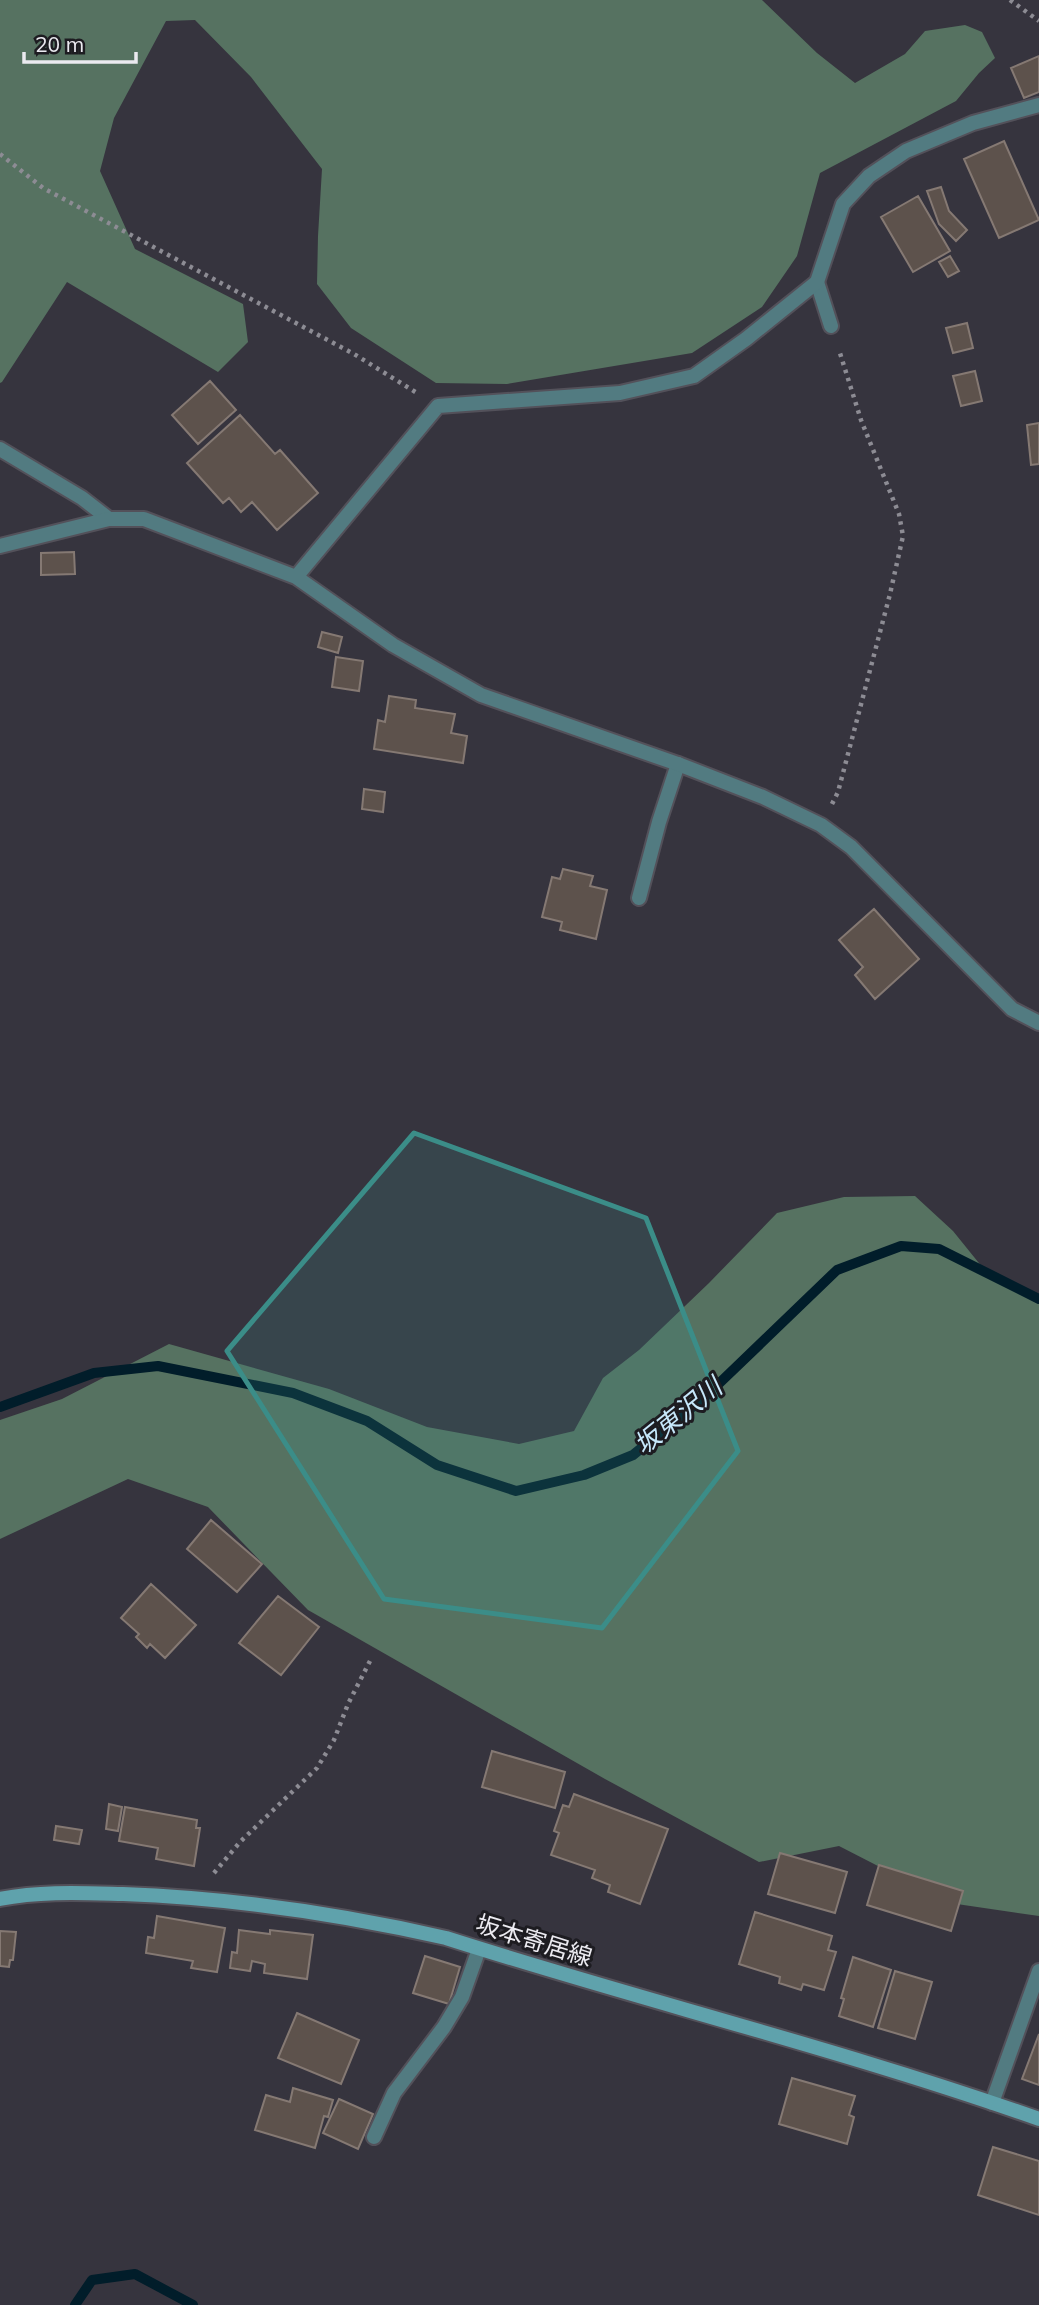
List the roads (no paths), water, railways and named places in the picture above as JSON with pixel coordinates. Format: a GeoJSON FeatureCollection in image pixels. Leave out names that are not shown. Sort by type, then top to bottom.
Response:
{"type":"FeatureCollection","features":[{"type":"Feature","properties":{"kind":"main road","name":"坂本寄居線"},"geometry":{"type":"LineString","coordinates":[[0,1899],[28,1894],[80,1893],[188,1898],[268,1907],[399,1928],[446,1938],[786,2039],[1039,2119]]}},
{"type":"Feature","properties":{"kind":"street"},"geometry":{"type":"LineString","coordinates":[[296,577],[438,406],[620,393],[694,376],[746,339],[817,282],[843,204],[869,176],[906,151],[929,141],[973,123],[1039,105]]}},
{"type":"Feature","properties":{"kind":"street"},"geometry":{"type":"LineString","coordinates":[[817,282],[831,326]]}},
{"type":"Feature","properties":{"kind":"street"},"geometry":{"type":"LineString","coordinates":[[0,449],[82,498],[109,519]]}},
{"type":"Feature","properties":{"kind":"street"},"geometry":{"type":"LineString","coordinates":[[0,546],[109,519],[144,519],[296,577],[394,645],[481,695],[678,764],[763,797],[821,825],[851,847],[1012,1009],[1039,1023]]}},
{"type":"Feature","properties":{"kind":"street"},"geometry":{"type":"LineString","coordinates":[[639,898],[678,764]]}},
{"type":"Feature","properties":{"kind":"street"},"geometry":{"type":"LineString","coordinates":[[374,2137],[394,2093],[444,2027],[461,1997],[479,1949]]}},
{"type":"Feature","properties":{"kind":"street"},"geometry":{"type":"LineString","coordinates":[[992,2103],[1039,1971]]}},
{"type":"Feature","properties":{"kind":"waterway","name":"坂東沢川"},"geometry":{"type":"LineString","coordinates":[[0,1407],[94,1373],[158,1366],[293,1393],[367,1421],[437,1465],[516,1491],[584,1475],[633,1455],[707,1395],[837,1270],[901,1246],[939,1249],[1039,1299]]}},
{"type":"Feature","properties":{"kind":"waterway"},"geometry":{"type":"LineString","coordinates":[[75,2305],[92,2280],[135,2274],[193,2305]]}}]}
